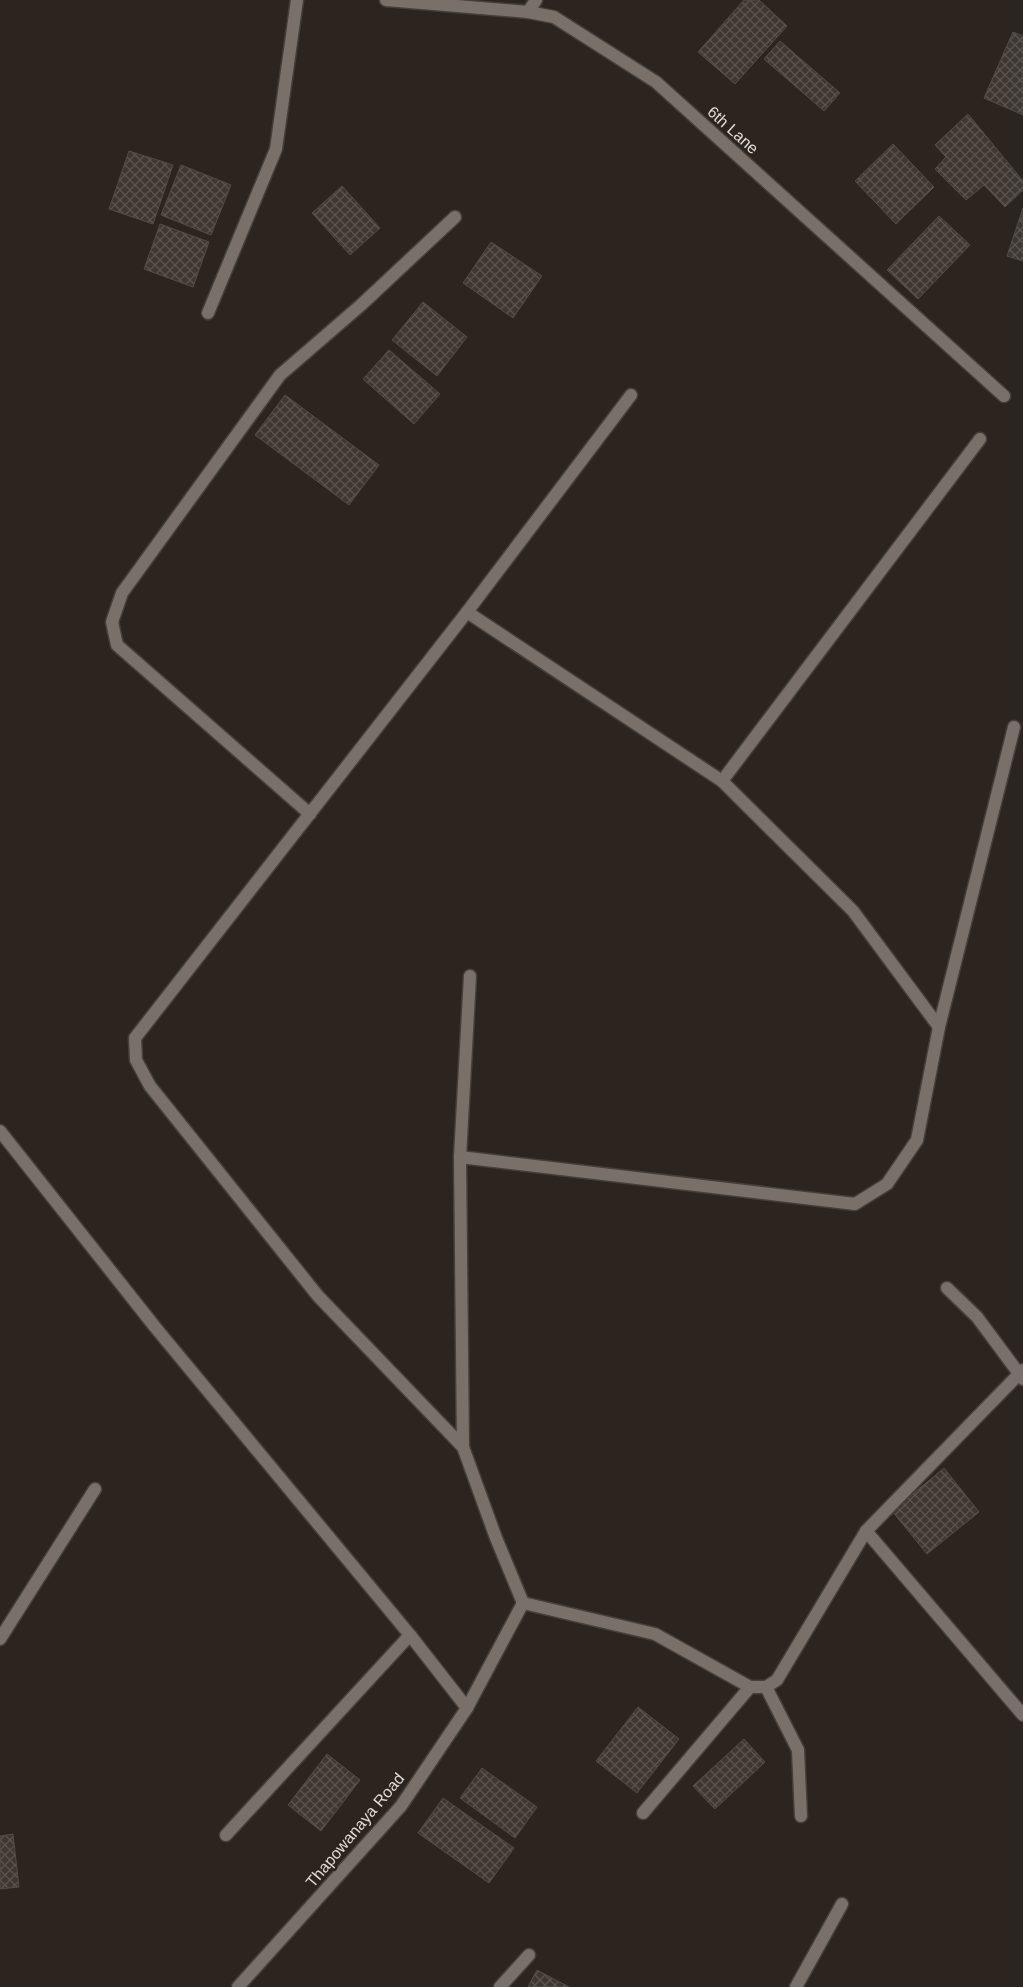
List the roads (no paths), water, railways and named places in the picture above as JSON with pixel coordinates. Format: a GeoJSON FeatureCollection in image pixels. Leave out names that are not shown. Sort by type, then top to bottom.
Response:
{"type":"FeatureCollection","features":[{"type":"Feature","properties":{"kind":"street"},"geometry":{"type":"LineString","coordinates":[[208,312],[276,149],[297,0]]}},
{"type":"Feature","properties":{"kind":"street","name":"6th Lane"},"geometry":{"type":"LineString","coordinates":[[386,0],[528,12],[554,17],[656,82],[1004,396]]}},
{"type":"Feature","properties":{"kind":"street"},"geometry":{"type":"LineString","coordinates":[[528,12],[536,0]]}},
{"type":"Feature","properties":{"kind":"street"},"geometry":{"type":"LineString","coordinates":[[310,814],[117,645],[112,622],[122,593],[280,375],[455,218]]}},
{"type":"Feature","properties":{"kind":"street"},"geometry":{"type":"LineString","coordinates":[[463,1447],[318,1296],[150,1086],[136,1060],[135,1038],[467,612],[632,394]]}},
{"type":"Feature","properties":{"kind":"street"},"geometry":{"type":"LineString","coordinates":[[722,781],[980,439]]}},
{"type":"Feature","properties":{"kind":"street"},"geometry":{"type":"LineString","coordinates":[[467,612],[722,781],[854,911],[939,1027]]}},
{"type":"Feature","properties":{"kind":"street"},"geometry":{"type":"LineString","coordinates":[[460,1157],[855,1204],[887,1184],[917,1140],[939,1027],[1014,727]]}},
{"type":"Feature","properties":{"kind":"street"},"geometry":{"type":"LineString","coordinates":[[470,976],[460,1157],[463,1447],[496,1538],[523,1603],[655,1634],[750,1687],[766,1687],[776,1680],[866,1531],[1022,1374],[977,1317],[947,1288]]}},
{"type":"Feature","properties":{"kind":"street"},"geometry":{"type":"LineString","coordinates":[[0,1131],[155,1327],[410,1635],[467,1708]]}},
{"type":"Feature","properties":{"kind":"street"},"geometry":{"type":"LineString","coordinates":[[0,1639],[95,1489]]}},
{"type":"Feature","properties":{"kind":"street"},"geometry":{"type":"LineString","coordinates":[[866,1531],[1023,1715]]}},
{"type":"Feature","properties":{"kind":"street","name":"Thapowanaya Road"},"geometry":{"type":"LineString","coordinates":[[238,1987],[401,1806],[467,1708],[523,1603]]}},
{"type":"Feature","properties":{"kind":"street"},"geometry":{"type":"LineString","coordinates":[[226,1836],[410,1635]]}},
{"type":"Feature","properties":{"kind":"street"},"geometry":{"type":"LineString","coordinates":[[643,1813],[750,1687]]}},
{"type":"Feature","properties":{"kind":"street"},"geometry":{"type":"LineString","coordinates":[[766,1687],[798,1750],[801,1816]]}},
{"type":"Feature","properties":{"kind":"street"},"geometry":{"type":"LineString","coordinates":[[796,1987],[842,1904]]}},
{"type":"Feature","properties":{"kind":"street"},"geometry":{"type":"LineString","coordinates":[[500,1987],[529,1955]]}}]}
